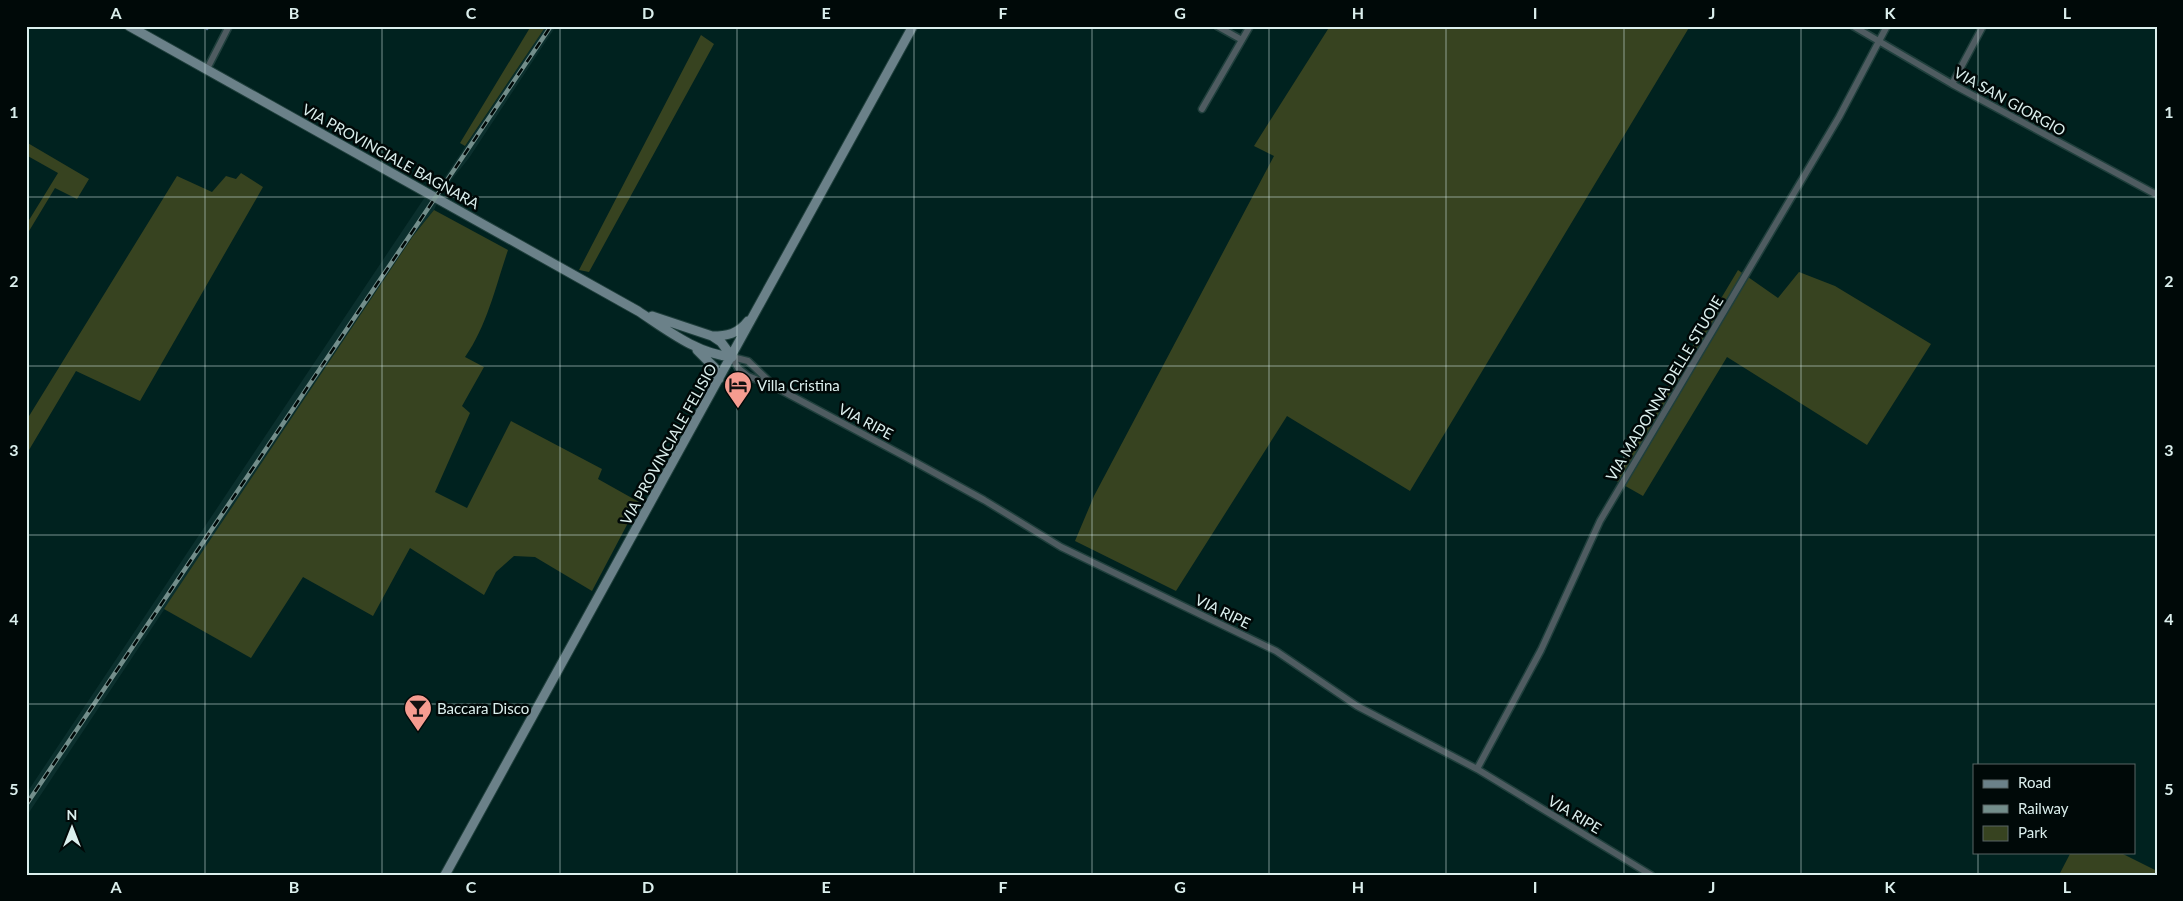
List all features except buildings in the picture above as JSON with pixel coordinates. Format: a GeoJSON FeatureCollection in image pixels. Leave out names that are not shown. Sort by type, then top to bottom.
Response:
{"type":"FeatureCollection","features":[{"type":"Feature","properties":{"kind":"main road","name":"VIA PROVINCIALE BAGNARA"},"geometry":{"type":"LineString","coordinates":[[129,26],[638,312],[695,347],[732,358]]}},
{"type":"Feature","properties":{"kind":"main road","name":"VIA PROVINCIALE FELISIO"},"geometry":{"type":"LineString","coordinates":[[445,875],[732,358],[913,26]]}},
{"type":"Feature","properties":{"kind":"main road","name":"VIA PROVINCIALE BAGNARA"},"geometry":{"type":"LineString","coordinates":[[712,336],[723,336],[743,328],[762,300]]}},
{"type":"Feature","properties":{"kind":"main road","name":"VIA PROVINCIALE BAGNARA"},"geometry":{"type":"LineString","coordinates":[[638,312],[712,336],[721,342],[732,358]]}},
{"type":"Feature","properties":{"kind":"main road","name":"VIA PROVINCIALE BAGNARA"},"geometry":{"type":"LineString","coordinates":[[695,347],[714,367],[719,379]]}},
{"type":"Feature","properties":{"kind":"street"},"geometry":{"type":"LineString","coordinates":[[206,69],[229,26]]}},
{"type":"Feature","properties":{"kind":"street"},"geometry":{"type":"LineString","coordinates":[[1217,26],[1242,40]]}},
{"type":"Feature","properties":{"kind":"street"},"geometry":{"type":"LineString","coordinates":[[1202,109],[1250,26]]}},
{"type":"Feature","properties":{"kind":"street","name":"VIA SAN GIORGIO"},"geometry":{"type":"LineString","coordinates":[[1853,26],[1952,84],[2157,195]]}},
{"type":"Feature","properties":{"kind":"street","name":"VIA MADONNA DELLE STUOIE"},"geometry":{"type":"LineString","coordinates":[[1477,770],[1541,650],[1600,521],[1834,126],[1887,26]]}},
{"type":"Feature","properties":{"kind":"street"},"geometry":{"type":"LineString","coordinates":[[1952,84],[1983,26]]}},
{"type":"Feature","properties":{"kind":"street","name":"VIA RIPE"},"geometry":{"type":"LineString","coordinates":[[732,358],[742,358],[748,361],[775,387]]}},
{"type":"Feature","properties":{"kind":"street","name":"VIA RIPE"},"geometry":{"type":"LineString","coordinates":[[732,358],[738,368],[748,376],[775,387],[976,495],[1061,547],[1276,651],[1358,706],[1477,770],[1651,875]]}},
{"type":"Feature","properties":{"kind":"shaded area"},"geometry":{"type":"Polygon","coordinates":[[[546,26],[556,26],[469,158],[441,193],[436,190],[546,26]]]}},
{"type":"Feature","properties":{"kind":"shaded area"},"geometry":{"type":"Polygon","coordinates":[[[425,197],[437,203],[434,210],[413,236],[26,817],[26,794],[425,197]]]}},
{"type":"Feature","properties":{"kind":"green space"},"geometry":{"type":"Polygon","coordinates":[[[531,26],[546,26],[465,146],[460,143],[531,26]]]}},
{"type":"Feature","properties":{"kind":"green space"},"geometry":{"type":"Polygon","coordinates":[[[1330,26],[1690,26],[1410,491],[1287,416],[1176,591],[1075,541],[1094,496],[1274,156],[1254,146],[1330,26]]]}},
{"type":"Feature","properties":{"kind":"green space"},"geometry":{"type":"Polygon","coordinates":[[[701,35],[714,44],[589,272],[579,270],[701,35]]]}},
{"type":"Feature","properties":{"kind":"green space"},"geometry":{"type":"Polygon","coordinates":[[[26,142],[89,179],[77,199],[55,188],[26,236],[26,225],[58,173],[26,155],[26,142]]]}},
{"type":"Feature","properties":{"kind":"green space"},"geometry":{"type":"Polygon","coordinates":[[[241,173],[263,187],[140,401],[76,371],[26,455],[26,421],[177,176],[212,192],[226,176],[236,179],[241,173]]]}},
{"type":"Feature","properties":{"kind":"green space"},"geometry":{"type":"Polygon","coordinates":[[[434,210],[508,250],[485,319],[465,357],[484,367],[462,406],[470,413],[435,492],[467,508],[511,421],[602,469],[598,479],[639,502],[592,591],[535,557],[514,556],[496,572],[484,595],[410,548],[373,616],[303,577],[251,658],[164,609],[413,236],[434,210]]]}},
{"type":"Feature","properties":{"kind":"green space"},"geometry":{"type":"Polygon","coordinates":[[[1738,270],[1778,298],[1799,272],[1835,286],[1931,344],[1867,445],[1727,357],[1643,496],[1613,479],[1738,270]]]}},
{"type":"Feature","properties":{"kind":"green space"},"geometry":{"type":"Polygon","coordinates":[[[2070,854],[2123,854],[2157,871],[2157,875],[2059,875],[2070,854]]]}},
{"type":"Feature","properties":{"kind":"railway"},"geometry":{"type":"LineString","coordinates":[[26,805],[551,26]]}},
{"type":"Feature","properties":{"kind":"place","name":"Villa Cristina"},"geometry":{"type":"Point","coordinates":[738,409]}},
{"type":"Feature","properties":{"kind":"place","name":"Baccara Disco"},"geometry":{"type":"Point","coordinates":[418,732]}}]}
